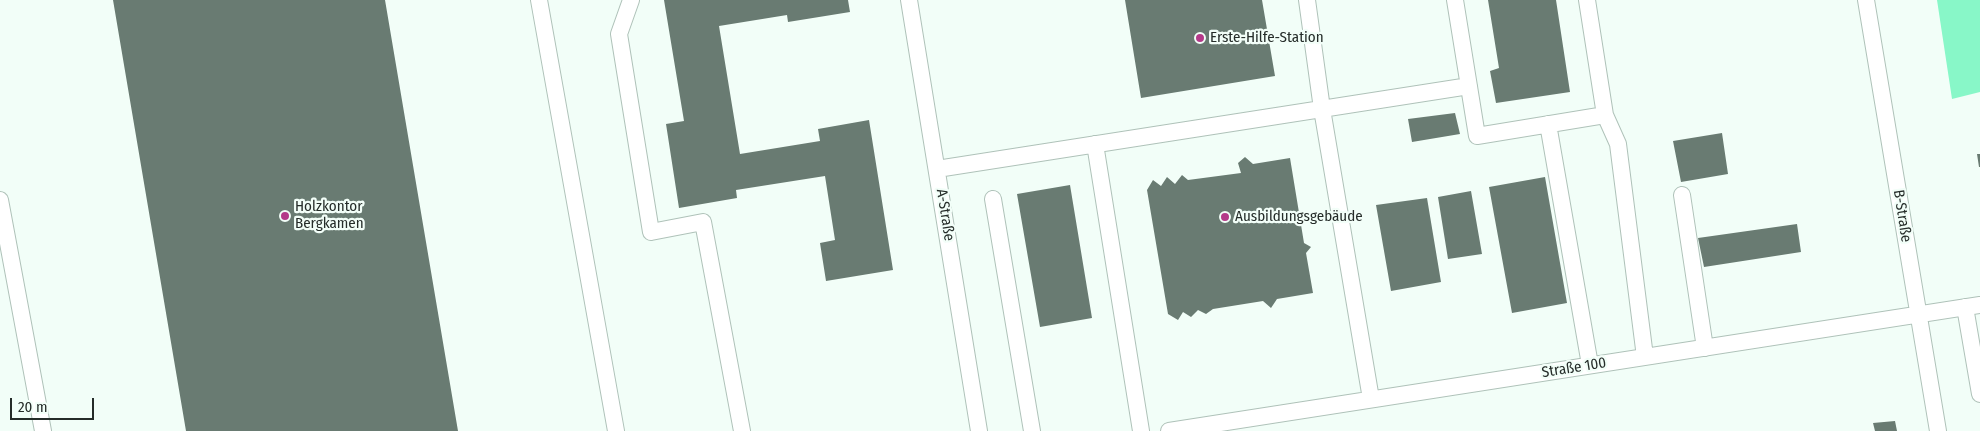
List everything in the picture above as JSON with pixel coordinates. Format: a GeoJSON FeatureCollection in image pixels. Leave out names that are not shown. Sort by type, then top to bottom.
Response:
{"type":"FeatureCollection","features":[{"type":"Feature","properties":{"kind":"lane"},"geometry":{"type":"LineString","coordinates":[[539,0],[616,431]]}},
{"type":"Feature","properties":{"kind":"lane"},"geometry":{"type":"LineString","coordinates":[[631,0],[619,34],[651,232],[703,222],[742,431]]}},
{"type":"Feature","properties":{"kind":"lane","name":"A-Straße"},"geometry":{"type":"LineString","coordinates":[[910,0],[979,431]]}},
{"type":"Feature","properties":{"kind":"lane"},"geometry":{"type":"LineString","coordinates":[[1307,0],[1322,109],[1371,399]]}},
{"type":"Feature","properties":{"kind":"lane"},"geometry":{"type":"LineString","coordinates":[[1455,0],[1477,136],[1605,115]]}},
{"type":"Feature","properties":{"kind":"lane"},"geometry":{"type":"LineString","coordinates":[[1587,0],[1605,115],[1618,144],[1645,357]]}},
{"type":"Feature","properties":{"kind":"lane","name":"B-Straße"},"geometry":{"type":"LineString","coordinates":[[1866,0],[1938,431]]}},
{"type":"Feature","properties":{"kind":"lane"},"geometry":{"type":"LineString","coordinates":[[937,169],[1469,86]]}},
{"type":"Feature","properties":{"kind":"lane"},"geometry":{"type":"LineString","coordinates":[[1548,124],[1590,365]]}},
{"type":"Feature","properties":{"kind":"lane"},"geometry":{"type":"LineString","coordinates":[[1095,144],[1142,431]]}},
{"type":"Feature","properties":{"kind":"lane"},"geometry":{"type":"LineString","coordinates":[[1682,195],[1705,348]]}},
{"type":"Feature","properties":{"kind":"lane"},"geometry":{"type":"LineString","coordinates":[[993,198],[1032,431]]}},
{"type":"Feature","properties":{"kind":"lane"},"geometry":{"type":"LineString","coordinates":[[0,200],[43,431]]}},
{"type":"Feature","properties":{"kind":"lane"},"geometry":{"type":"LineString","coordinates":[[1972,306],[1980,394]]}},
{"type":"Feature","properties":{"kind":"lane","name":"Straße 100"},"geometry":{"type":"LineString","coordinates":[[1169,431],[1199,429],[1371,399],[1972,306]]}},
{"type":"Feature","properties":{"kind":"green space"},"geometry":{"type":"Polygon","coordinates":[[[1937,0],[1980,0],[1980,92],[1952,99],[1937,0]]]}},
{"type":"Feature","properties":{"kind":"building","name":"Holzkontor Bergkamen"},"geometry":{"type":"Polygon","coordinates":[[[113,0],[385,0],[458,431],[186,431],[113,0]]]}},
{"type":"Feature","properties":{"kind":"building"},"geometry":{"type":"Polygon","coordinates":[[[664,0],[848,0],[850,12],[788,22],[787,15],[719,26],[740,154],[820,141],[818,129],[869,120],[893,270],[826,281],[820,243],[835,240],[825,176],[736,190],[737,198],[679,208],[666,124],[684,121],[664,0]]]}},
{"type":"Feature","properties":{"kind":"building","name":"Erste-Hilfe-Station"},"geometry":{"type":"Polygon","coordinates":[[[1125,0],[1262,0],[1275,76],[1141,98],[1125,0]]]}},
{"type":"Feature","properties":{"kind":"building"},"geometry":{"type":"Polygon","coordinates":[[[1488,0],[1556,0],[1570,92],[1496,103],[1490,71],[1499,68],[1488,0]]]}},
{"type":"Feature","properties":{"kind":"building"},"geometry":{"type":"Polygon","coordinates":[[[1455,113],[1460,134],[1412,142],[1408,119],[1455,113]]]}},
{"type":"Feature","properties":{"kind":"building"},"geometry":{"type":"Polygon","coordinates":[[[1722,133],[1728,174],[1681,182],[1673,141],[1722,133]]]}},
{"type":"Feature","properties":{"kind":"building"},"geometry":{"type":"Polygon","coordinates":[[[1977,154],[1980,154],[1980,167],[1979,167],[1977,154]]]}},
{"type":"Feature","properties":{"kind":"building","name":"Ausbildungsgebäude"},"geometry":{"type":"Polygon","coordinates":[[[1245,157],[1253,164],[1290,158],[1304,243],[1311,247],[1306,253],[1313,293],[1277,299],[1271,308],[1263,301],[1213,309],[1206,314],[1198,310],[1191,317],[1183,312],[1178,320],[1168,314],[1147,190],[1153,180],[1161,186],[1167,177],[1175,184],[1182,175],[1188,180],[1241,173],[1238,163],[1245,157]]]}},
{"type":"Feature","properties":{"kind":"building"},"geometry":{"type":"Polygon","coordinates":[[[1545,177],[1567,303],[1512,313],[1489,187],[1545,177]]]}},
{"type":"Feature","properties":{"kind":"building"},"geometry":{"type":"Polygon","coordinates":[[[1070,185],[1092,318],[1040,327],[1017,194],[1070,185]]]}},
{"type":"Feature","properties":{"kind":"building"},"geometry":{"type":"Polygon","coordinates":[[[1471,191],[1482,254],[1448,259],[1438,197],[1471,191]]]}},
{"type":"Feature","properties":{"kind":"building"},"geometry":{"type":"Polygon","coordinates":[[[1427,198],[1441,282],[1391,291],[1376,205],[1427,198]]]}},
{"type":"Feature","properties":{"kind":"building"},"geometry":{"type":"Polygon","coordinates":[[[1797,224],[1801,252],[1704,267],[1698,238],[1797,224]]]}},
{"type":"Feature","properties":{"kind":"building"},"geometry":{"type":"Polygon","coordinates":[[[1895,421],[1897,431],[1875,431],[1873,423],[1895,421]]]}},
{"type":"Feature","properties":{"kind":"place","name":"Erste-Hilfe-Station"},"geometry":{"type":"Point","coordinates":[1200,38]}},
{"type":"Feature","properties":{"kind":"place","name":"Holzkontor Bergkamen"},"geometry":{"type":"Point","coordinates":[285,216]}},
{"type":"Feature","properties":{"kind":"place","name":"Ausbildungsgebäude"},"geometry":{"type":"Point","coordinates":[1225,217]}}]}
